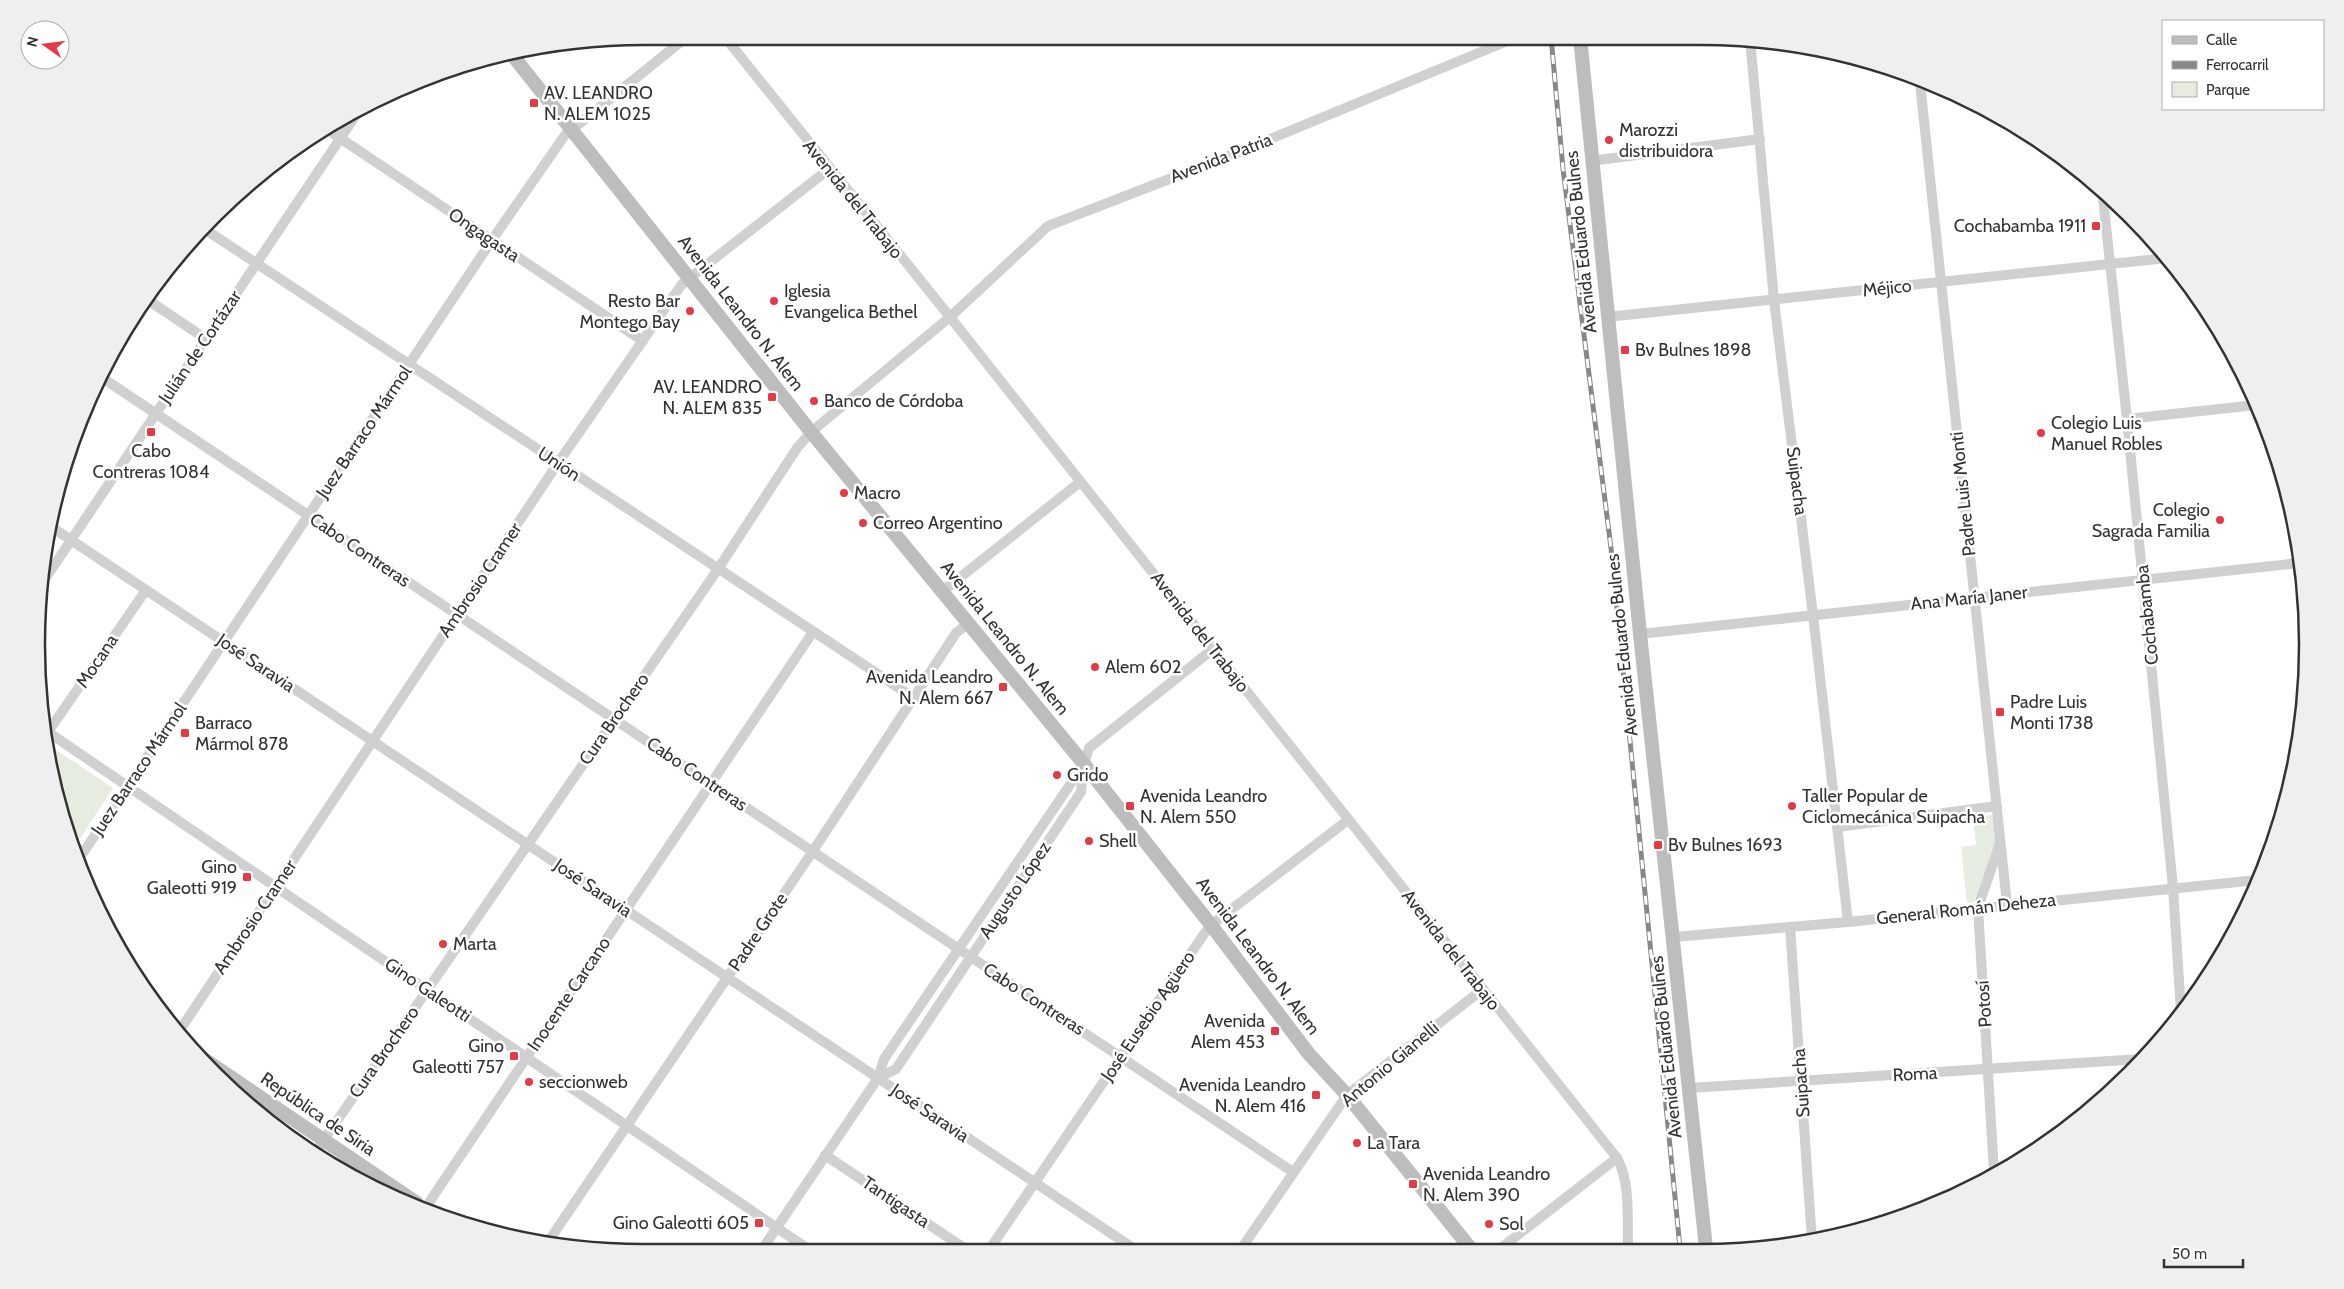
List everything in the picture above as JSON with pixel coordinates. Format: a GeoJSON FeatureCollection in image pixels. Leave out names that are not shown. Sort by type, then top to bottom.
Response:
{"type":"FeatureCollection","features":[{"type":"Feature","properties":{"kind":"main road","name":"Avenida Eduardo Bulnes"},"geometry":{"type":"LineString","coordinates":[[1581,45],[1640,634],[1706,1244]]}},
{"type":"Feature","properties":{"kind":"main road","name":"Avenida Leandro N. Alem"},"geometry":{"type":"LineString","coordinates":[[516,59],[811,432],[1084,764],[1211,925],[1309,1054],[1346,1095],[1467,1244]]}},
{"type":"Feature","properties":{"kind":"main road","name":"República de Siria"},"geometry":{"type":"LineString","coordinates":[[230,1077],[399,1191]]}},
{"type":"Feature","properties":{"kind":"street","name":"Juez Barraco Mármol"},"geometry":{"type":"LineString","coordinates":[[83,853],[408,364],[570,129],[677,45]]}},
{"type":"Feature","properties":{"kind":"street","name":"Avenida del Trabajo"},"geometry":{"type":"LineString","coordinates":[[731,45],[950,317],[1616,1158],[1622,1170],[1626,1191],[1628,1244]]}},
{"type":"Feature","properties":{"kind":"street","name":"Avenida Patria"},"geometry":{"type":"LineString","coordinates":[[950,317],[1048,226],[1239,152],[1498,45]]}},
{"type":"Feature","properties":{"kind":"street","name":"Suipacha"},"geometry":{"type":"LineString","coordinates":[[1751,47],[1774,300],[1813,615],[1848,922]]}},
{"type":"Feature","properties":{"kind":"street","name":"Padre Luis Monti"},"geometry":{"type":"LineString","coordinates":[[1920,88],[2007,904]]}},
{"type":"Feature","properties":{"kind":"street","name":"Julián de Cortázar"},"geometry":{"type":"LineString","coordinates":[[49,572],[351,122]]}},
{"type":"Feature","properties":{"kind":"street","name":"Ongagasta"},"geometry":{"type":"LineString","coordinates":[[332,133],[643,340]]}},
{"type":"Feature","properties":{"kind":"street"},"geometry":{"type":"LineString","coordinates":[[1591,161],[1760,139]]}},
{"type":"Feature","properties":{"kind":"street","name":"Ambrosio Cramer"},"geometry":{"type":"LineString","coordinates":[[183,1026],[558,463],[682,284],[829,169]]}},
{"type":"Feature","properties":{"kind":"street","name":"Cochabamba"},"geometry":{"type":"LineString","coordinates":[[2104,202],[2173,888],[2180,1002]]}},
{"type":"Feature","properties":{"kind":"street","name":"Unión"},"geometry":{"type":"LineString","coordinates":[[210,232],[914,698]]}},
{"type":"Feature","properties":{"kind":"street","name":"Méjico"},"geometry":{"type":"LineString","coordinates":[[1607,317],[2158,259]]}},
{"type":"Feature","properties":{"kind":"street"},"geometry":{"type":"LineString","coordinates":[[152,303],[206,339]]}},
{"type":"Feature","properties":{"kind":"street","name":"Cura Brochero"},"geometry":{"type":"LineString","coordinates":[[318,1147],[718,569],[797,448],[811,432],[950,317]]}},
{"type":"Feature","properties":{"kind":"street","name":"Cabo Contreras"},"geometry":{"type":"LineString","coordinates":[[106,380],[1294,1172]]}},
{"type":"Feature","properties":{"kind":"street"},"geometry":{"type":"LineString","coordinates":[[2127,419],[2249,406]]}},
{"type":"Feature","properties":{"kind":"street"},"geometry":{"type":"LineString","coordinates":[[943,591],[1080,482]]}},
{"type":"Feature","properties":{"kind":"street","name":"José Saravia"},"geometry":{"type":"LineString","coordinates":[[57,530],[1127,1244]]}},
{"type":"Feature","properties":{"kind":"street","name":"Ana María Janer"},"geometry":{"type":"LineString","coordinates":[[1640,634],[2293,563]]}},
{"type":"Feature","properties":{"kind":"street","name":"Mocana"},"geometry":{"type":"LineString","coordinates":[[51,726],[146,590]]}},
{"type":"Feature","properties":{"kind":"street","name":"Padre Grote"},"geometry":{"type":"LineString","coordinates":[[552,1236],[813,852],[956,633],[969,623]]}},
{"type":"Feature","properties":{"kind":"street","name":"Inocente Carcano"},"geometry":{"type":"LineString","coordinates":[[429,1203],[813,632]]}},
{"type":"Feature","properties":{"kind":"street","name":"Augusto López"},"geometry":{"type":"LineString","coordinates":[[878,1078],[896,1070],[1081,792],[1084,764],[1089,748],[1213,649]]}},
{"type":"Feature","properties":{"kind":"street","name":"Gino Galeotti"},"geometry":{"type":"LineString","coordinates":[[52,734],[800,1244]]}},
{"type":"Feature","properties":{"kind":"street","name":"Augusto López"},"geometry":{"type":"LineString","coordinates":[[766,1244],[878,1078],[884,1059],[1084,764]]}},
{"type":"Feature","properties":{"kind":"street"},"geometry":{"type":"LineString","coordinates":[[1836,827],[1997,806]]}},
{"type":"Feature","properties":{"kind":"street","name":"José Eusebio Agüero"},"geometry":{"type":"LineString","coordinates":[[993,1244],[1211,925],[1348,820]]}},
{"type":"Feature","properties":{"kind":"street","name":"Potosí"},"geometry":{"type":"LineString","coordinates":[[1994,1167],[1978,908],[2001,839]]}},
{"type":"Feature","properties":{"kind":"street","name":"General Román Deheza"},"geometry":{"type":"LineString","coordinates":[[1674,937],[1848,922],[2007,904],[2250,881]]}},
{"type":"Feature","properties":{"kind":"street","name":"Suipacha"},"geometry":{"type":"LineString","coordinates":[[1790,926],[1812,1233]]}},
{"type":"Feature","properties":{"kind":"street","name":"Antonio Gianelli"},"geometry":{"type":"LineString","coordinates":[[1244,1244],[1346,1095],[1482,989]]}},
{"type":"Feature","properties":{"kind":"street","name":"Roma"},"geometry":{"type":"LineString","coordinates":[[1689,1088],[2131,1060]]}},
{"type":"Feature","properties":{"kind":"street","name":"Tantigasta"},"geometry":{"type":"LineString","coordinates":[[825,1155],[958,1244]]}},
{"type":"Feature","properties":{"kind":"street"},"geometry":{"type":"LineString","coordinates":[[1506,1244],[1616,1158]]}},
{"type":"Feature","properties":{"kind":"green space"},"geometry":{"type":"Polygon","coordinates":[[[55,749],[113,788],[78,841],[65,800],[55,749]]]}},
{"type":"Feature","properties":{"kind":"green space"},"geometry":{"type":"Polygon","coordinates":[[[1993,815],[1998,839],[1977,902],[1967,903],[1961,847],[1976,845],[1973,817],[1993,815]]]}},
{"type":"Feature","properties":{"kind":"railway"},"geometry":{"type":"LineString","coordinates":[[1552,45],[1563,169],[1611,548],[1680,1244]]}},
{"type":"Feature","properties":{"kind":"place","name":"AV. LEANDRO N. ALEM 1025"},"geometry":{"type":"Point","coordinates":[534,103]}},
{"type":"Feature","properties":{"kind":"place","name":"Marozzi distribuidora"},"geometry":{"type":"Point","coordinates":[1609,140]}},
{"type":"Feature","properties":{"kind":"place","name":"Cochabamba 1911"},"geometry":{"type":"Point","coordinates":[2096,226]}},
{"type":"Feature","properties":{"kind":"place","name":"Iglesia Evangelica Bethel"},"geometry":{"type":"Point","coordinates":[774,301]}},
{"type":"Feature","properties":{"kind":"place","name":"Resto Bar Montego Bay"},"geometry":{"type":"Point","coordinates":[690,311]}},
{"type":"Feature","properties":{"kind":"place","name":"Bv Bulnes 1898"},"geometry":{"type":"Point","coordinates":[1625,350]}},
{"type":"Feature","properties":{"kind":"place","name":"AV. LEANDRO N. ALEM 835"},"geometry":{"type":"Point","coordinates":[772,397]}},
{"type":"Feature","properties":{"kind":"place","name":"Banco de Córdoba"},"geometry":{"type":"Point","coordinates":[814,401]}},
{"type":"Feature","properties":{"kind":"place","name":"Cabo Contreras 1084"},"geometry":{"type":"Point","coordinates":[151,432]}},
{"type":"Feature","properties":{"kind":"place","name":"Colegio Luis Manuel Robles"},"geometry":{"type":"Point","coordinates":[2041,433]}},
{"type":"Feature","properties":{"kind":"place","name":"Macro"},"geometry":{"type":"Point","coordinates":[844,493]}},
{"type":"Feature","properties":{"kind":"place","name":"Colegio Sagrada Familia"},"geometry":{"type":"Point","coordinates":[2220,520]}},
{"type":"Feature","properties":{"kind":"place","name":"Correo Argentino"},"geometry":{"type":"Point","coordinates":[863,523]}},
{"type":"Feature","properties":{"kind":"place","name":"Alem 602"},"geometry":{"type":"Point","coordinates":[1095,667]}},
{"type":"Feature","properties":{"kind":"place","name":"Avenida Leandro N. Alem 667"},"geometry":{"type":"Point","coordinates":[1003,687]}},
{"type":"Feature","properties":{"kind":"place","name":"Padre Luis Monti 1738"},"geometry":{"type":"Point","coordinates":[2000,712]}},
{"type":"Feature","properties":{"kind":"place","name":"Barraco Mármol 878"},"geometry":{"type":"Point","coordinates":[185,733]}},
{"type":"Feature","properties":{"kind":"place","name":"Grido"},"geometry":{"type":"Point","coordinates":[1057,775]}},
{"type":"Feature","properties":{"kind":"place","name":"Avenida Leandro N. Alem 550"},"geometry":{"type":"Point","coordinates":[1130,806]}},
{"type":"Feature","properties":{"kind":"place","name":"Taller Popular de Ciclomecánica Suipacha"},"geometry":{"type":"Point","coordinates":[1792,806]}},
{"type":"Feature","properties":{"kind":"place","name":"Shell"},"geometry":{"type":"Point","coordinates":[1089,841]}},
{"type":"Feature","properties":{"kind":"place","name":"Bv Bulnes 1693"},"geometry":{"type":"Point","coordinates":[1658,845]}},
{"type":"Feature","properties":{"kind":"place","name":"Gino Galeotti 919"},"geometry":{"type":"Point","coordinates":[247,877]}},
{"type":"Feature","properties":{"kind":"place","name":"Marta"},"geometry":{"type":"Point","coordinates":[443,944]}},
{"type":"Feature","properties":{"kind":"place","name":"Avenida Alem 453"},"geometry":{"type":"Point","coordinates":[1275,1031]}},
{"type":"Feature","properties":{"kind":"place","name":"Gino Galeotti 757"},"geometry":{"type":"Point","coordinates":[514,1056]}},
{"type":"Feature","properties":{"kind":"place","name":"seccionweb"},"geometry":{"type":"Point","coordinates":[529,1082]}},
{"type":"Feature","properties":{"kind":"place","name":"Avenida Leandro N. Alem 416"},"geometry":{"type":"Point","coordinates":[1316,1095]}},
{"type":"Feature","properties":{"kind":"place","name":"La Tara"},"geometry":{"type":"Point","coordinates":[1357,1143]}},
{"type":"Feature","properties":{"kind":"place","name":"Avenida Leandro N. Alem 390"},"geometry":{"type":"Point","coordinates":[1413,1184]}},
{"type":"Feature","properties":{"kind":"place","name":"Gino Galeotti 605"},"geometry":{"type":"Point","coordinates":[759,1223]}},
{"type":"Feature","properties":{"kind":"place","name":"Sol"},"geometry":{"type":"Point","coordinates":[1489,1224]}}]}
